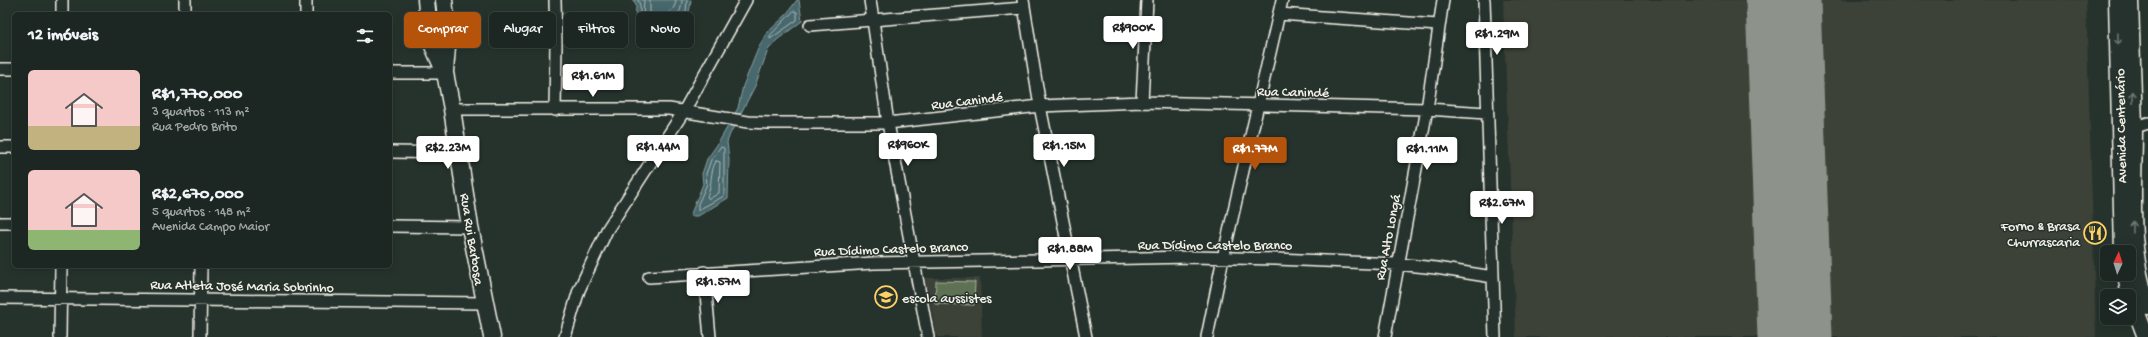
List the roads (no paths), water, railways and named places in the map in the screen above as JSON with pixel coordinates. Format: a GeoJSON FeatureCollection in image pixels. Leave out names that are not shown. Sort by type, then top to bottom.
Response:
{"type":"FeatureCollection","features":[{"type":"Feature","properties":{"kind":"main road","name":"Rua Rui Barbosa"},"geometry":{"type":"LineString","coordinates":[[426,0],[430,39],[445,73],[470,227],[492,337]]}},
{"type":"Feature","properties":{"kind":"main road"},"geometry":{"type":"LineString","coordinates":[[444,0],[448,36],[445,73]]}},
{"type":"Feature","properties":{"kind":"main road","name":"Avenida Centenário"},"geometry":{"type":"LineString","coordinates":[[2117,0],[2134,127],[2124,245]]}},
{"type":"Feature","properties":{"kind":"main road","name":"Avenida Centenário"},"geometry":{"type":"LineString","coordinates":[[2130,0],[2134,127],[2133,234],[2140,282],[2148,306]]}},
{"type":"Feature","properties":{"kind":"main road"},"geometry":{"type":"LineString","coordinates":[[2127,281],[2129,292],[2146,337]]}},
{"type":"Feature","properties":{"kind":"street"},"geometry":{"type":"LineString","coordinates":[[62,0],[62,12]]}},
{"type":"Feature","properties":{"kind":"street"},"geometry":{"type":"LineString","coordinates":[[185,0],[185,12]]}},
{"type":"Feature","properties":{"kind":"street"},"geometry":{"type":"LineString","coordinates":[[306,0],[306,12]]}},
{"type":"Feature","properties":{"kind":"street"},"geometry":{"type":"LineString","coordinates":[[555,0],[555,110]]}},
{"type":"Feature","properties":{"kind":"street"},"geometry":{"type":"LineString","coordinates":[[565,337],[579,290],[607,230],[684,111],[746,0]]}},
{"type":"Feature","properties":{"kind":"street"},"geometry":{"type":"LineString","coordinates":[[870,0],[888,124],[928,337]]}},
{"type":"Feature","properties":{"kind":"street"},"geometry":{"type":"LineString","coordinates":[[1142,102],[1147,0]]}},
{"type":"Feature","properties":{"kind":"street"},"geometry":{"type":"LineString","coordinates":[[1207,337],[1282,0]]}},
{"type":"Feature","properties":{"kind":"street","name":"Rua Alto Longá"},"geometry":{"type":"LineString","coordinates":[[1385,337],[1397,264],[1427,109],[1438,25],[1443,0]]}},
{"type":"Feature","properties":{"kind":"street"},"geometry":{"type":"LineString","coordinates":[[1484,0],[1486,113],[1495,337]]}},
{"type":"Feature","properties":{"kind":"street"},"geometry":{"type":"LineString","coordinates":[[810,25],[1024,4],[1040,106],[1086,337]]}},
{"type":"Feature","properties":{"kind":"street"},"geometry":{"type":"LineString","coordinates":[[1279,14],[1438,25]]}},
{"type":"Feature","properties":{"kind":"street"},"geometry":{"type":"LineString","coordinates":[[0,69],[12,69]]}},
{"type":"Feature","properties":{"kind":"street"},"geometry":{"type":"LineString","coordinates":[[392,73],[445,73]]}},
{"type":"Feature","properties":{"kind":"street","name":"Rua Canindé"},"geometry":{"type":"LineString","coordinates":[[452,109],[669,109],[748,122],[888,124],[1040,106],[1142,102],[1427,109],[1486,113]]}},
{"type":"Feature","properties":{"kind":"street"},"geometry":{"type":"LineString","coordinates":[[0,147],[12,147]]}},
{"type":"Feature","properties":{"kind":"street"},"geometry":{"type":"LineString","coordinates":[[392,152],[459,153]]}},
{"type":"Feature","properties":{"kind":"street"},"geometry":{"type":"LineString","coordinates":[[0,223],[12,224]]}},
{"type":"Feature","properties":{"kind":"street"},"geometry":{"type":"LineString","coordinates":[[392,226],[470,227]]}},
{"type":"Feature","properties":{"kind":"street","name":"Rua Dídimo Castelo Branco"},"geometry":{"type":"LineString","coordinates":[[649,277],[704,272],[826,265],[913,262],[1224,258],[1397,264],[1436,268],[1493,278]]}},
{"type":"Feature","properties":{"kind":"street"},"geometry":{"type":"LineString","coordinates":[[60,337],[61,268]]}},
{"type":"Feature","properties":{"kind":"street"},"geometry":{"type":"LineString","coordinates":[[200,268],[200,337]]}},
{"type":"Feature","properties":{"kind":"street"},"geometry":{"type":"LineString","coordinates":[[704,272],[710,337]]}},
{"type":"Feature","properties":{"kind":"street","name":"Rua Atleta José Maria Sobrinho"},"geometry":{"type":"LineString","coordinates":[[0,298],[61,297],[484,303]]}},
{"type":"Feature","properties":{"kind":"water"},"geometry":{"type":"Polygon","coordinates":[[[633,0],[691,0],[688,12],[636,12],[636,23],[635,19],[636,4],[633,0]]]}},
{"type":"Feature","properties":{"kind":"water"},"geometry":{"type":"Polygon","coordinates":[[[797,0],[799,0],[802,21],[777,40],[768,50],[755,86],[727,142],[729,159],[728,198],[698,216],[690,216],[703,184],[702,174],[707,159],[719,142],[738,108],[743,86],[758,49],[766,34],[785,16],[797,0]]]}},
{"type":"Feature","properties":{"kind":"place","name":"Forno & Brasa Churrascaria"},"geometry":{"type":"Point","coordinates":[2095,233]}},
{"type":"Feature","properties":{"kind":"place","name":"escola aussistes"},"geometry":{"type":"Point","coordinates":[886,297]}}]}
